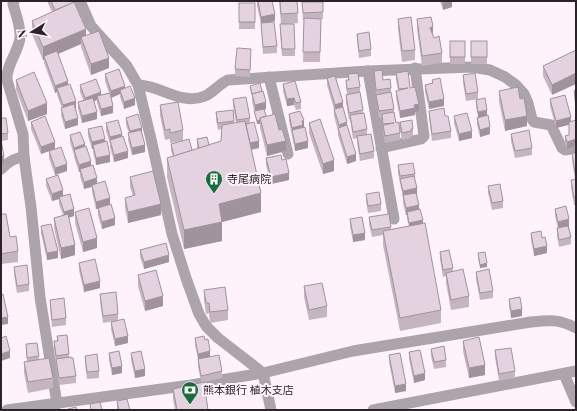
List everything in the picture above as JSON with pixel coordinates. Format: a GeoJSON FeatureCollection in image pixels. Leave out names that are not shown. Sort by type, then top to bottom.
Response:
{"type":"FeatureCollection","features":[{"type":"Feature","properties":{"kind":"street"},"geometry":{"type":"LineString","coordinates":[[14,1],[13,4],[20,37],[7,74],[7,80],[23,134],[24,157],[31,206],[40,297],[57,404]]}},
{"type":"Feature","properties":{"kind":"street"},"geometry":{"type":"LineString","coordinates":[[80,1],[91,26],[128,66],[138,85],[172,234],[199,314],[206,326],[218,338],[262,373],[271,410]]}},
{"type":"Feature","properties":{"kind":"street"},"geometry":{"type":"LineString","coordinates":[[138,85],[146,85],[168,94],[195,98],[204,96],[228,80],[415,68],[472,67],[490,70],[516,85],[524,94],[534,122],[551,126],[562,148],[565,150],[576,148]]}},
{"type":"Feature","properties":{"kind":"street"},"geometry":{"type":"LineString","coordinates":[[381,148],[421,139],[424,136],[415,68]]}},
{"type":"Feature","properties":{"kind":"street"},"geometry":{"type":"LineString","coordinates":[[368,71],[394,219]]}},
{"type":"Feature","properties":{"kind":"street"},"geometry":{"type":"LineString","coordinates":[[269,77],[288,154]]}},
{"type":"Feature","properties":{"kind":"street"},"geometry":{"type":"LineString","coordinates":[[1,169],[6,163],[16,158],[24,157]]}},
{"type":"Feature","properties":{"kind":"street"},"geometry":{"type":"LineString","coordinates":[[7,410],[191,385],[262,373],[353,351],[531,322],[552,320],[566,322],[576,328]]}},
{"type":"Feature","properties":{"kind":"street"},"geometry":{"type":"LineString","coordinates":[[564,374],[576,365]]}},
{"type":"Feature","properties":{"kind":"street"},"geometry":{"type":"LineString","coordinates":[[373,410],[576,371]]}},
{"type":"Feature","properties":{"kind":"street"},"geometry":{"type":"LineString","coordinates":[[564,374],[576,402]]}},
{"type":"Feature","properties":{"kind":"building"},"geometry":{"type":"Polygon","coordinates":[[[51,1],[75,1],[75,2],[55,10],[51,1]]]}},
{"type":"Feature","properties":{"kind":"building"},"geometry":{"type":"Polygon","coordinates":[[[258,1],[272,1],[275,14],[261,17],[258,1]]]}},
{"type":"Feature","properties":{"kind":"building"},"geometry":{"type":"Polygon","coordinates":[[[280,1],[297,1],[298,13],[281,14],[280,1]]]}},
{"type":"Feature","properties":{"kind":"building"},"geometry":{"type":"Polygon","coordinates":[[[74,2],[86,29],[43,47],[32,21],[74,2]]]}},
{"type":"Feature","properties":{"kind":"building"},"geometry":{"type":"Polygon","coordinates":[[[302,2],[323,2],[323,12],[303,13],[302,2]]]}},
{"type":"Feature","properties":{"kind":"building"},"geometry":{"type":"Polygon","coordinates":[[[239,3],[255,3],[255,22],[239,22],[239,3]]]}},
{"type":"Feature","properties":{"kind":"building"},"geometry":{"type":"Polygon","coordinates":[[[411,17],[415,50],[402,51],[398,19],[411,17]]]}},
{"type":"Feature","properties":{"kind":"building"},"geometry":{"type":"Polygon","coordinates":[[[431,17],[433,26],[430,28],[434,38],[439,36],[442,53],[422,56],[417,19],[431,17]]]}},
{"type":"Feature","properties":{"kind":"building"},"geometry":{"type":"Polygon","coordinates":[[[304,18],[321,19],[320,52],[303,52],[304,18]]]}},
{"type":"Feature","properties":{"kind":"building"},"geometry":{"type":"Polygon","coordinates":[[[274,22],[277,46],[263,47],[261,23],[274,22]]]}},
{"type":"Feature","properties":{"kind":"building"},"geometry":{"type":"Polygon","coordinates":[[[280,24],[294,24],[295,49],[282,49],[280,24]]]}},
{"type":"Feature","properties":{"kind":"building"},"geometry":{"type":"Polygon","coordinates":[[[99,31],[109,58],[91,64],[81,37],[99,31]]]}},
{"type":"Feature","properties":{"kind":"building"},"geometry":{"type":"Polygon","coordinates":[[[369,32],[371,49],[359,51],[357,34],[369,32]]]}},
{"type":"Feature","properties":{"kind":"building"},"geometry":{"type":"Polygon","coordinates":[[[450,41],[465,41],[465,57],[450,57],[450,41]]]}},
{"type":"Feature","properties":{"kind":"building"},"geometry":{"type":"Polygon","coordinates":[[[471,41],[487,41],[487,57],[471,57],[471,41]]]}},
{"type":"Feature","properties":{"kind":"building"},"geometry":{"type":"Polygon","coordinates":[[[237,48],[251,49],[250,70],[235,69],[237,48]]]}},
{"type":"Feature","properties":{"kind":"building"},"geometry":{"type":"Polygon","coordinates":[[[576,50],[576,73],[552,85],[543,66],[576,50]]]}},
{"type":"Feature","properties":{"kind":"building"},"geometry":{"type":"Polygon","coordinates":[[[57,51],[68,81],[55,86],[44,56],[57,51]]]}},
{"type":"Feature","properties":{"kind":"building"},"geometry":{"type":"Polygon","coordinates":[[[119,69],[125,86],[111,91],[105,74],[119,69]]]}},
{"type":"Feature","properties":{"kind":"building"},"geometry":{"type":"Polygon","coordinates":[[[382,70],[383,80],[390,79],[391,88],[376,90],[374,71],[382,70]]]}},
{"type":"Feature","properties":{"kind":"building"},"geometry":{"type":"Polygon","coordinates":[[[408,71],[410,88],[415,87],[419,104],[414,105],[415,108],[400,111],[396,91],[408,88],[399,89],[396,73],[408,71]]]}},
{"type":"Feature","properties":{"kind":"building"},"geometry":{"type":"Polygon","coordinates":[[[34,72],[47,103],[28,111],[16,80],[34,72]]]}},
{"type":"Feature","properties":{"kind":"building"},"geometry":{"type":"Polygon","coordinates":[[[358,73],[360,87],[347,89],[346,80],[349,80],[348,74],[358,73]]]}},
{"type":"Feature","properties":{"kind":"building"},"geometry":{"type":"Polygon","coordinates":[[[475,73],[478,92],[466,94],[463,75],[475,73]]]}},
{"type":"Feature","properties":{"kind":"building"},"geometry":{"type":"Polygon","coordinates":[[[335,76],[343,102],[335,105],[327,78],[335,76]]]}},
{"type":"Feature","properties":{"kind":"building"},"geometry":{"type":"Polygon","coordinates":[[[440,78],[444,99],[429,102],[425,85],[433,83],[432,80],[440,78]]]}},
{"type":"Feature","properties":{"kind":"building"},"geometry":{"type":"Polygon","coordinates":[[[96,79],[101,92],[85,98],[80,85],[96,79]]]}},
{"type":"Feature","properties":{"kind":"building"},"geometry":{"type":"Polygon","coordinates":[[[295,81],[301,102],[296,103],[294,98],[287,99],[283,84],[295,81]]]}},
{"type":"Feature","properties":{"kind":"building"},"geometry":{"type":"Polygon","coordinates":[[[260,83],[262,91],[252,94],[250,86],[260,83]]]}},
{"type":"Feature","properties":{"kind":"building"},"geometry":{"type":"Polygon","coordinates":[[[70,84],[76,101],[63,105],[57,88],[70,84]]]}},
{"type":"Feature","properties":{"kind":"building"},"geometry":{"type":"Polygon","coordinates":[[[130,86],[135,98],[124,102],[120,90],[130,86]]]}},
{"type":"Feature","properties":{"kind":"building"},"geometry":{"type":"Polygon","coordinates":[[[518,87],[520,99],[524,98],[527,116],[505,120],[499,91],[518,87]]]}},
{"type":"Feature","properties":{"kind":"building"},"geometry":{"type":"Polygon","coordinates":[[[263,91],[266,102],[255,105],[252,94],[263,91]]]}},
{"type":"Feature","properties":{"kind":"building"},"geometry":{"type":"Polygon","coordinates":[[[360,92],[363,110],[349,113],[346,95],[360,92]]]}},
{"type":"Feature","properties":{"kind":"building"},"geometry":{"type":"Polygon","coordinates":[[[391,92],[394,109],[379,111],[376,95],[391,92]]]}},
{"type":"Feature","properties":{"kind":"building"},"geometry":{"type":"Polygon","coordinates":[[[110,93],[113,106],[101,109],[97,96],[110,93]]]}},
{"type":"Feature","properties":{"kind":"building"},"geometry":{"type":"Polygon","coordinates":[[[565,95],[571,117],[556,121],[550,99],[565,95]]]}},
{"type":"Feature","properties":{"kind":"building"},"geometry":{"type":"Polygon","coordinates":[[[246,97],[250,118],[237,120],[233,99],[246,97]]]}},
{"type":"Feature","properties":{"kind":"building"},"geometry":{"type":"Polygon","coordinates":[[[93,98],[97,112],[82,116],[78,102],[93,98]]]}},
{"type":"Feature","properties":{"kind":"building"},"geometry":{"type":"Polygon","coordinates":[[[485,98],[487,110],[478,112],[476,100],[485,98]]]}},
{"type":"Feature","properties":{"kind":"building"},"geometry":{"type":"Polygon","coordinates":[[[178,102],[183,130],[170,133],[170,129],[165,130],[160,105],[178,102]]]}},
{"type":"Feature","properties":{"kind":"building"},"geometry":{"type":"Polygon","coordinates":[[[74,104],[78,118],[65,122],[61,108],[74,104]]]}},
{"type":"Feature","properties":{"kind":"building"},"geometry":{"type":"Polygon","coordinates":[[[343,107],[347,122],[339,125],[334,109],[343,107]]]}},
{"type":"Feature","properties":{"kind":"building"},"geometry":{"type":"Polygon","coordinates":[[[444,108],[445,116],[448,116],[451,131],[432,134],[429,111],[444,108]]]}},
{"type":"Feature","properties":{"kind":"building"},"geometry":{"type":"Polygon","coordinates":[[[264,109],[266,116],[257,121],[254,111],[264,109]]]}},
{"type":"Feature","properties":{"kind":"building"},"geometry":{"type":"Polygon","coordinates":[[[233,110],[234,121],[218,123],[216,112],[233,110]]]}},
{"type":"Feature","properties":{"kind":"building"},"geometry":{"type":"Polygon","coordinates":[[[300,111],[304,120],[302,121],[303,125],[292,128],[289,114],[300,111]]]}},
{"type":"Feature","properties":{"kind":"building"},"geometry":{"type":"Polygon","coordinates":[[[394,112],[396,123],[399,122],[400,133],[385,136],[383,125],[394,123],[383,124],[382,114],[394,112]]]}},
{"type":"Feature","properties":{"kind":"building"},"geometry":{"type":"Polygon","coordinates":[[[364,113],[367,129],[353,132],[350,115],[364,113]]]}},
{"type":"Feature","properties":{"kind":"building"},"geometry":{"type":"Polygon","coordinates":[[[467,113],[472,131],[459,134],[454,116],[467,113]]]}},
{"type":"Feature","properties":{"kind":"building"},"geometry":{"type":"Polygon","coordinates":[[[138,114],[142,128],[130,131],[126,118],[138,114]]]}},
{"type":"Feature","properties":{"kind":"building"},"geometry":{"type":"Polygon","coordinates":[[[275,114],[279,130],[282,129],[286,141],[267,145],[260,118],[275,114]]]}},
{"type":"Feature","properties":{"kind":"building"},"geometry":{"type":"Polygon","coordinates":[[[488,115],[490,127],[480,130],[477,118],[488,115]]]}},
{"type":"Feature","properties":{"kind":"building"},"geometry":{"type":"Polygon","coordinates":[[[45,116],[55,142],[41,147],[31,122],[45,116]]]}},
{"type":"Feature","properties":{"kind":"building"},"geometry":{"type":"Polygon","coordinates":[[[1,118],[6,118],[8,133],[1,134],[1,118]]]}},
{"type":"Feature","properties":{"kind":"building"},"geometry":{"type":"Polygon","coordinates":[[[320,119],[334,160],[323,164],[309,123],[320,119]]]}},
{"type":"Feature","properties":{"kind":"building"},"geometry":{"type":"Polygon","coordinates":[[[118,120],[122,134],[110,137],[106,123],[118,120]]]}},
{"type":"Feature","properties":{"kind":"building"},"geometry":{"type":"Polygon","coordinates":[[[412,120],[413,129],[402,133],[400,122],[412,120]]]}},
{"type":"Feature","properties":{"kind":"building"},"geometry":{"type":"Polygon","coordinates":[[[576,120],[576,139],[567,142],[565,136],[569,135],[569,122],[576,120]]]}},
{"type":"Feature","properties":{"kind":"building","name":"寺尾病院"},"geometry":{"type":"Polygon","coordinates":[[[245,121],[261,193],[219,204],[222,222],[184,230],[167,158],[221,141],[222,125],[245,121]]]}},
{"type":"Feature","properties":{"kind":"building"},"geometry":{"type":"Polygon","coordinates":[[[254,122],[259,141],[250,143],[246,124],[254,122]]]}},
{"type":"Feature","properties":{"kind":"building"},"geometry":{"type":"Polygon","coordinates":[[[347,125],[356,154],[347,157],[338,128],[347,125]]]}},
{"type":"Feature","properties":{"kind":"building"},"geometry":{"type":"Polygon","coordinates":[[[102,126],[105,139],[92,142],[88,129],[102,126]]]}},
{"type":"Feature","properties":{"kind":"building"},"geometry":{"type":"Polygon","coordinates":[[[305,127],[308,141],[295,144],[292,130],[305,127]]]}},
{"type":"Feature","properties":{"kind":"building"},"geometry":{"type":"Polygon","coordinates":[[[141,130],[145,145],[132,148],[128,133],[141,130]]]}},
{"type":"Feature","properties":{"kind":"building"},"geometry":{"type":"Polygon","coordinates":[[[529,130],[532,148],[515,151],[511,134],[529,130]]]}},
{"type":"Feature","properties":{"kind":"building"},"geometry":{"type":"Polygon","coordinates":[[[80,132],[85,144],[74,148],[70,135],[80,132]]]}},
{"type":"Feature","properties":{"kind":"building"},"geometry":{"type":"Polygon","coordinates":[[[371,134],[374,151],[360,154],[357,136],[371,134]]]}},
{"type":"Feature","properties":{"kind":"building"},"geometry":{"type":"Polygon","coordinates":[[[123,136],[128,151],[114,155],[110,140],[123,136]]]}},
{"type":"Feature","properties":{"kind":"building"},"geometry":{"type":"Polygon","coordinates":[[[207,137],[209,145],[199,148],[197,139],[207,137]]]}},
{"type":"Feature","properties":{"kind":"building"},"geometry":{"type":"Polygon","coordinates":[[[189,139],[192,150],[174,156],[171,144],[189,139]]]}},
{"type":"Feature","properties":{"kind":"building"},"geometry":{"type":"Polygon","coordinates":[[[1,140],[4,156],[1,156],[1,140]]]}},
{"type":"Feature","properties":{"kind":"building"},"geometry":{"type":"Polygon","coordinates":[[[107,141],[110,155],[96,158],[93,145],[107,141]]]}},
{"type":"Feature","properties":{"kind":"building"},"geometry":{"type":"Polygon","coordinates":[[[86,146],[91,161],[79,165],[74,150],[86,146]]]}},
{"type":"Feature","properties":{"kind":"building"},"geometry":{"type":"Polygon","coordinates":[[[61,147],[67,164],[55,168],[49,151],[61,147]]]}},
{"type":"Feature","properties":{"kind":"building"},"geometry":{"type":"Polygon","coordinates":[[[572,153],[576,153],[576,173],[575,173],[572,153]]]}},
{"type":"Feature","properties":{"kind":"building"},"geometry":{"type":"Polygon","coordinates":[[[281,155],[282,160],[286,159],[289,173],[271,177],[266,158],[281,155]]]}},
{"type":"Feature","properties":{"kind":"building"},"geometry":{"type":"Polygon","coordinates":[[[413,163],[415,174],[400,176],[398,165],[413,163]]]}},
{"type":"Feature","properties":{"kind":"building"},"geometry":{"type":"Polygon","coordinates":[[[93,165],[97,178],[84,182],[80,169],[93,165]]]}},
{"type":"Feature","properties":{"kind":"building"},"geometry":{"type":"Polygon","coordinates":[[[153,171],[161,204],[128,212],[125,198],[135,195],[130,177],[153,171]]]}},
{"type":"Feature","properties":{"kind":"building"},"geometry":{"type":"Polygon","coordinates":[[[58,175],[63,190],[52,194],[46,179],[58,175]]]}},
{"type":"Feature","properties":{"kind":"building"},"geometry":{"type":"Polygon","coordinates":[[[414,176],[417,188],[403,191],[400,179],[414,176]]]}},
{"type":"Feature","properties":{"kind":"building"},"geometry":{"type":"Polygon","coordinates":[[[576,179],[576,198],[574,198],[571,180],[576,179]]]}},
{"type":"Feature","properties":{"kind":"building"},"geometry":{"type":"Polygon","coordinates":[[[105,181],[110,198],[96,202],[92,185],[105,181]]]}},
{"type":"Feature","properties":{"kind":"building"},"geometry":{"type":"Polygon","coordinates":[[[500,184],[503,201],[492,203],[488,186],[500,184]]]}},
{"type":"Feature","properties":{"kind":"building"},"geometry":{"type":"Polygon","coordinates":[[[379,192],[381,204],[368,206],[366,194],[379,192]]]}},
{"type":"Feature","properties":{"kind":"building"},"geometry":{"type":"Polygon","coordinates":[[[416,193],[419,205],[406,208],[403,195],[416,193]]]}},
{"type":"Feature","properties":{"kind":"building"},"geometry":{"type":"Polygon","coordinates":[[[70,194],[74,209],[64,212],[59,197],[70,194]]]}},
{"type":"Feature","properties":{"kind":"building"},"geometry":{"type":"Polygon","coordinates":[[[111,204],[115,218],[102,222],[98,208],[111,204]]]}},
{"type":"Feature","properties":{"kind":"building"},"geometry":{"type":"Polygon","coordinates":[[[566,206],[569,219],[558,222],[555,209],[566,206]]]}},
{"type":"Feature","properties":{"kind":"building"},"geometry":{"type":"Polygon","coordinates":[[[89,208],[97,238],[83,242],[75,212],[89,208]]]}},
{"type":"Feature","properties":{"kind":"building"},"geometry":{"type":"Polygon","coordinates":[[[420,209],[423,220],[409,223],[407,212],[420,209]]]}},
{"type":"Feature","properties":{"kind":"building"},"geometry":{"type":"Polygon","coordinates":[[[1,214],[6,214],[10,237],[16,236],[18,251],[1,254],[1,214]]]}},
{"type":"Feature","properties":{"kind":"building"},"geometry":{"type":"Polygon","coordinates":[[[68,214],[75,245],[61,248],[54,218],[68,214]]]}},
{"type":"Feature","properties":{"kind":"building"},"geometry":{"type":"Polygon","coordinates":[[[389,214],[391,227],[372,230],[369,217],[389,214]]]}},
{"type":"Feature","properties":{"kind":"building"},"geometry":{"type":"Polygon","coordinates":[[[362,217],[365,233],[353,235],[350,219],[362,217]]]}},
{"type":"Feature","properties":{"kind":"building"},"geometry":{"type":"Polygon","coordinates":[[[425,223],[441,310],[400,318],[383,231],[425,223]]]}},
{"type":"Feature","properties":{"kind":"building"},"geometry":{"type":"Polygon","coordinates":[[[51,224],[58,251],[47,253],[41,226],[51,224]]]}},
{"type":"Feature","properties":{"kind":"building"},"geometry":{"type":"Polygon","coordinates":[[[568,226],[571,237],[559,240],[557,228],[568,226]]]}},
{"type":"Feature","properties":{"kind":"building"},"geometry":{"type":"Polygon","coordinates":[[[541,231],[542,238],[545,237],[547,246],[534,249],[531,233],[541,231]]]}},
{"type":"Feature","properties":{"kind":"building"},"geometry":{"type":"Polygon","coordinates":[[[166,243],[169,255],[144,262],[140,250],[166,243]]]}},
{"type":"Feature","properties":{"kind":"building"},"geometry":{"type":"Polygon","coordinates":[[[449,250],[453,268],[443,270],[440,252],[449,250]]]}},
{"type":"Feature","properties":{"kind":"building"},"geometry":{"type":"Polygon","coordinates":[[[485,252],[487,263],[480,265],[478,253],[485,252]]]}},
{"type":"Feature","properties":{"kind":"building"},"geometry":{"type":"Polygon","coordinates":[[[95,259],[100,281],[84,285],[79,263],[95,259]]]}},
{"type":"Feature","properties":{"kind":"building"},"geometry":{"type":"Polygon","coordinates":[[[27,265],[29,284],[17,286],[14,267],[27,265]]]}},
{"type":"Feature","properties":{"kind":"building"},"geometry":{"type":"Polygon","coordinates":[[[463,269],[469,296],[451,300],[446,273],[463,269]]]}},
{"type":"Feature","properties":{"kind":"building"},"geometry":{"type":"Polygon","coordinates":[[[489,269],[493,291],[480,293],[476,272],[489,269]]]}},
{"type":"Feature","properties":{"kind":"building"},"geometry":{"type":"Polygon","coordinates":[[[156,270],[163,296],[145,301],[138,275],[156,270]]]}},
{"type":"Feature","properties":{"kind":"building"},"geometry":{"type":"Polygon","coordinates":[[[322,283],[327,306],[309,310],[304,286],[322,283]]]}},
{"type":"Feature","properties":{"kind":"building"},"geometry":{"type":"Polygon","coordinates":[[[225,287],[228,310],[210,312],[209,303],[206,303],[204,290],[225,287]]]}},
{"type":"Feature","properties":{"kind":"building"},"geometry":{"type":"Polygon","coordinates":[[[116,292],[118,314],[103,316],[100,294],[116,292]]]}},
{"type":"Feature","properties":{"kind":"building"},"geometry":{"type":"Polygon","coordinates":[[[3,294],[8,317],[1,318],[1,295],[3,294]]]}},
{"type":"Feature","properties":{"kind":"building"},"geometry":{"type":"Polygon","coordinates":[[[520,297],[522,309],[511,311],[509,299],[520,297]]]}},
{"type":"Feature","properties":{"kind":"building"},"geometry":{"type":"Polygon","coordinates":[[[64,298],[66,318],[52,320],[50,300],[64,298]]]}},
{"type":"Feature","properties":{"kind":"building"},"geometry":{"type":"Polygon","coordinates":[[[124,319],[128,336],[115,339],[111,322],[124,319]]]}},
{"type":"Feature","properties":{"kind":"building"},"geometry":{"type":"Polygon","coordinates":[[[67,335],[69,354],[56,356],[54,341],[58,341],[57,336],[67,335]]]}},
{"type":"Feature","properties":{"kind":"building"},"geometry":{"type":"Polygon","coordinates":[[[6,336],[10,351],[1,354],[1,338],[6,336]]]}},
{"type":"Feature","properties":{"kind":"building"},"geometry":{"type":"Polygon","coordinates":[[[204,336],[205,340],[208,339],[210,351],[198,354],[195,338],[204,336]]]}},
{"type":"Feature","properties":{"kind":"building"},"geometry":{"type":"Polygon","coordinates":[[[479,337],[485,365],[469,368],[463,341],[479,337]]]}},
{"type":"Feature","properties":{"kind":"building"},"geometry":{"type":"Polygon","coordinates":[[[37,343],[39,356],[27,358],[26,344],[37,343]]]}},
{"type":"Feature","properties":{"kind":"building"},"geometry":{"type":"Polygon","coordinates":[[[444,346],[446,360],[434,362],[431,349],[444,346]]]}},
{"type":"Feature","properties":{"kind":"building"},"geometry":{"type":"Polygon","coordinates":[[[511,348],[515,371],[499,374],[495,350],[511,348]]]}},
{"type":"Feature","properties":{"kind":"building"},"geometry":{"type":"Polygon","coordinates":[[[420,350],[425,373],[414,376],[409,352],[420,350]]]}},
{"type":"Feature","properties":{"kind":"building"},"geometry":{"type":"Polygon","coordinates":[[[119,351],[122,366],[112,368],[109,353],[119,351]]]}},
{"type":"Feature","properties":{"kind":"building"},"geometry":{"type":"Polygon","coordinates":[[[141,351],[145,369],[135,371],[131,353],[141,351]]]}},
{"type":"Feature","properties":{"kind":"building"},"geometry":{"type":"Polygon","coordinates":[[[400,353],[406,384],[395,386],[389,355],[400,353]]]}},
{"type":"Feature","properties":{"kind":"building"},"geometry":{"type":"Polygon","coordinates":[[[97,354],[99,371],[87,372],[85,356],[97,354]]]}},
{"type":"Feature","properties":{"kind":"building"},"geometry":{"type":"Polygon","coordinates":[[[219,355],[222,371],[201,376],[198,359],[219,355]]]}},
{"type":"Feature","properties":{"kind":"building"},"geometry":{"type":"Polygon","coordinates":[[[49,358],[53,378],[28,382],[24,362],[49,358]]]}},
{"type":"Feature","properties":{"kind":"building"},"geometry":{"type":"Polygon","coordinates":[[[73,358],[76,376],[59,378],[56,359],[73,358]]]}},
{"type":"Feature","properties":{"kind":"building"},"geometry":{"type":"Polygon","coordinates":[[[204,382],[208,410],[177,410],[173,389],[204,382]]]}},
{"type":"Feature","properties":{"kind":"building"},"geometry":{"type":"Polygon","coordinates":[[[127,399],[130,410],[119,410],[117,401],[127,399]]]}},
{"type":"Feature","properties":{"kind":"building"},"geometry":{"type":"Polygon","coordinates":[[[100,402],[102,410],[91,410],[90,404],[100,402]]]}},
{"type":"Feature","properties":{"kind":"building"},"geometry":{"type":"Polygon","coordinates":[[[76,407],[77,410],[68,410],[68,409],[76,407]]]}},
{"type":"Feature","properties":{"kind":"place","name":"寺尾病院"},"geometry":{"type":"Point","coordinates":[214,194]}},
{"type":"Feature","properties":{"kind":"place","name":"熊本銀行 植木支店"},"geometry":{"type":"Point","coordinates":[190,405]}}]}
